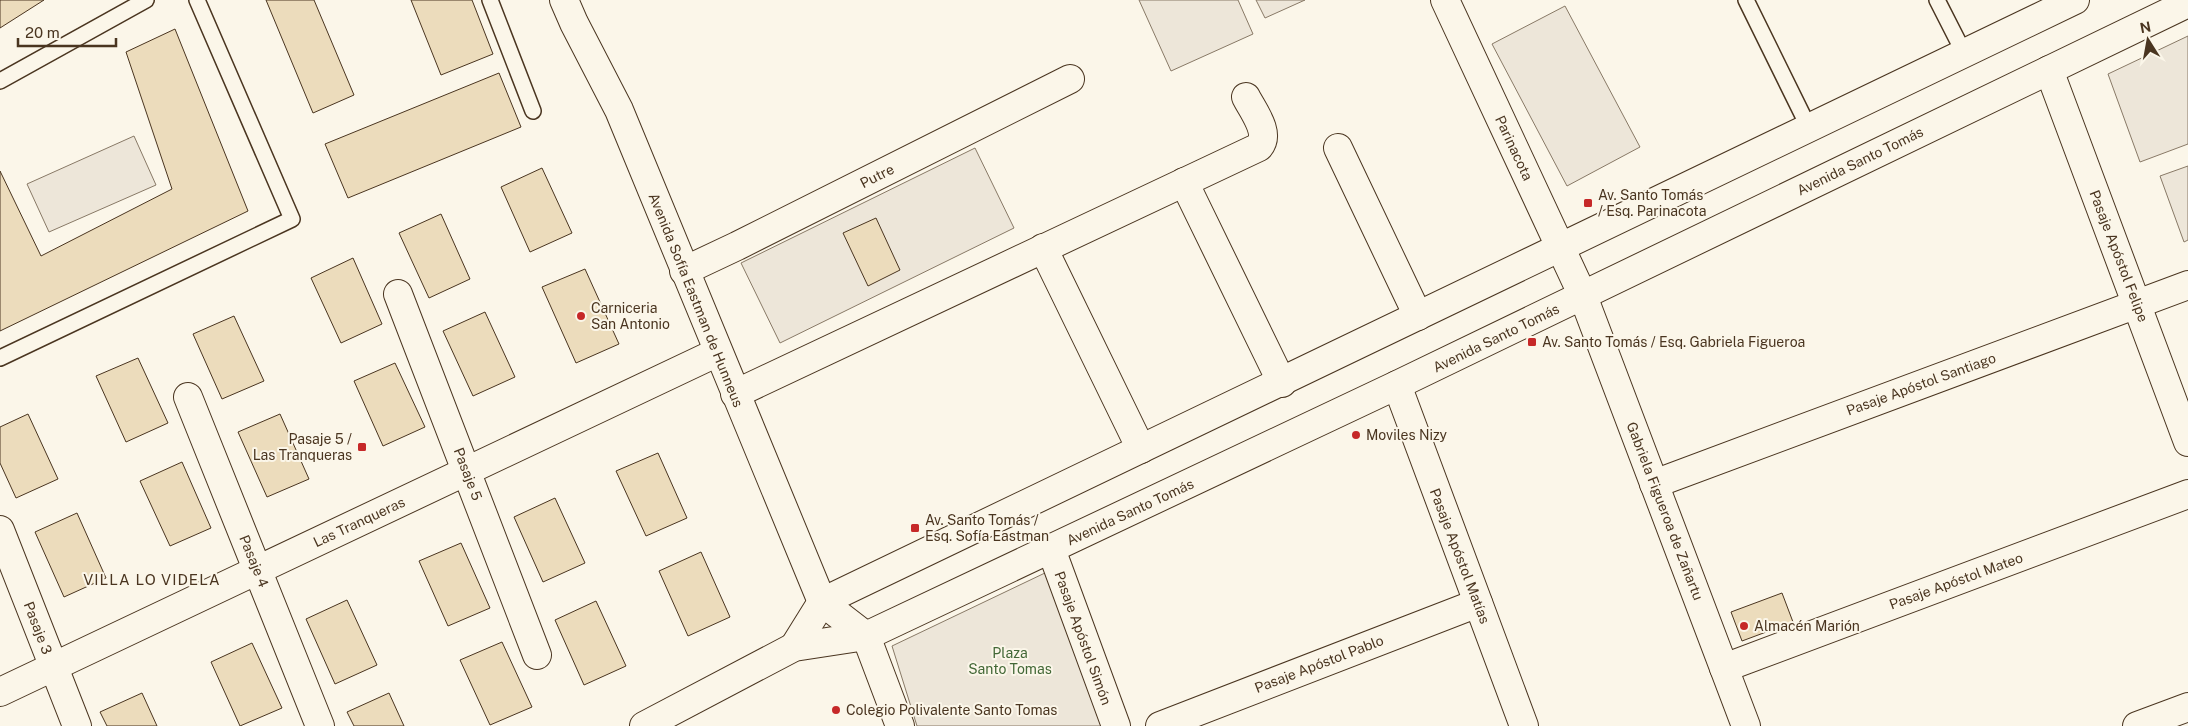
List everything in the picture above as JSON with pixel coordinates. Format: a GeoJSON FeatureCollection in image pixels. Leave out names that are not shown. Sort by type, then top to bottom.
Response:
{"type":"FeatureCollection","features":[{"type":"Feature","properties":{"kind":"street","name":"Avenida Sofía Eastman de Hunneus"},"geometry":{"type":"LineString","coordinates":[[564,0],[619,110],[822,602]]}},
{"type":"Feature","properties":{"kind":"street","name":"Parinacota"},"geometry":{"type":"LineString","coordinates":[[1445,0],[1583,296]]}},
{"type":"Feature","properties":{"kind":"street"},"geometry":{"type":"LineString","coordinates":[[794,647],[822,602],[1282,383],[2074,0]]}},
{"type":"Feature","properties":{"kind":"street","name":"Avenida Santo Tomás"},"geometry":{"type":"LineString","coordinates":[[644,726],[794,647],[866,636],[1396,386],[2188,3]]}},
{"type":"Feature","properties":{"kind":"street","name":"Pasaje Apóstol Felipe"},"geometry":{"type":"LineString","coordinates":[[2049,70],[2188,442]]}},
{"type":"Feature","properties":{"kind":"street","name":"Putre"},"geometry":{"type":"LineString","coordinates":[[684,271],[1070,79]]}},
{"type":"Feature","properties":{"kind":"street"},"geometry":{"type":"LineString","coordinates":[[735,394],[1259,147],[1264,141],[1264,133],[1246,97]]}},
{"type":"Feature","properties":{"kind":"street"},"geometry":{"type":"LineString","coordinates":[[1338,148],[1418,316]]}},
{"type":"Feature","properties":{"kind":"street"},"geometry":{"type":"LineString","coordinates":[[1184,182],[1282,383]]}},
{"type":"Feature","properties":{"kind":"street"},"geometry":{"type":"LineString","coordinates":[[1043,248],[1141,449]]}},
{"type":"Feature","properties":{"kind":"street","name":"Pasaje Apóstol Santiago"},"geometry":{"type":"LineString","coordinates":[[1654,484],[2188,285]]}},
{"type":"Feature","properties":{"kind":"street","name":"Pasaje 5"},"geometry":{"type":"LineString","coordinates":[[398,294],[538,655]]}},
{"type":"Feature","properties":{"kind":"street","name":"Gabriela Figueroa de Zañartu"},"geometry":{"type":"LineString","coordinates":[[1583,296],[1746,726]]}},
{"type":"Feature","properties":{"kind":"street","name":"Las Tranqueras"},"geometry":{"type":"LineString","coordinates":[[0,692],[718,352]]}},
{"type":"Feature","properties":{"kind":"street","name":"Pasaje Apóstol Matías"},"geometry":{"type":"LineString","coordinates":[[1396,386],[1524,726]]}},
{"type":"Feature","properties":{"kind":"street","name":"Pasaje 4"},"geometry":{"type":"LineString","coordinates":[[188,397],[320,726]]}},
{"type":"Feature","properties":{"kind":"street","name":"Pasaje Apóstol Mateo"},"geometry":{"type":"LineString","coordinates":[[1724,668],[2188,494]]}},
{"type":"Feature","properties":{"kind":"street","name":"Pasaje 3"},"geometry":{"type":"LineString","coordinates":[[0,530],[77,726]]}},
{"type":"Feature","properties":{"kind":"street","name":"Pasaje Apóstol Simón"},"geometry":{"type":"LineString","coordinates":[[1051,549],[1116,726]]}},
{"type":"Feature","properties":{"kind":"street"},"geometry":{"type":"LineString","coordinates":[[822,602],[866,636],[900,726]]}},
{"type":"Feature","properties":{"kind":"street","name":"Pasaje Apóstol Pablo"},"geometry":{"type":"LineString","coordinates":[[1160,726],[1478,603]]}},
{"type":"Feature","properties":{"kind":"street"},"geometry":{"type":"LineString","coordinates":[[2137,726],[2188,707]]}},
{"type":"Feature","properties":{"kind":"lane"},"geometry":{"type":"LineString","coordinates":[[0,81],[146,0]]}},
{"type":"Feature","properties":{"kind":"lane"},"geometry":{"type":"LineString","coordinates":[[0,358],[292,219],[197,0]]}},
{"type":"Feature","properties":{"kind":"lane"},"geometry":{"type":"LineString","coordinates":[[490,0],[533,111]]}},
{"type":"Feature","properties":{"kind":"lane"},"geometry":{"type":"LineString","coordinates":[[1746,0],[1809,128]]}},
{"type":"Feature","properties":{"kind":"lane"},"geometry":{"type":"LineString","coordinates":[[1937,0],[1964,53]]}},
{"type":"Feature","properties":{"kind":"green space"},"geometry":{"type":"Polygon","coordinates":[[[1139,0],[1238,0],[1253,34],[1171,71],[1139,0]]]}},
{"type":"Feature","properties":{"kind":"green space"},"geometry":{"type":"Polygon","coordinates":[[[1256,0],[1305,0],[1265,18],[1256,0]]]}},
{"type":"Feature","properties":{"kind":"green space"},"geometry":{"type":"Polygon","coordinates":[[[1565,6],[1640,147],[1567,186],[1492,44],[1565,6]]]}},
{"type":"Feature","properties":{"kind":"green space"},"geometry":{"type":"Polygon","coordinates":[[[2188,36],[2188,144],[2140,162],[2108,74],[2188,36]]]}},
{"type":"Feature","properties":{"kind":"green space"},"geometry":{"type":"Polygon","coordinates":[[[134,136],[156,185],[49,232],[27,184],[134,136]]]}},
{"type":"Feature","properties":{"kind":"green space"},"geometry":{"type":"Polygon","coordinates":[[[975,148],[1014,228],[780,343],[741,263],[975,148]]]}},
{"type":"Feature","properties":{"kind":"green space"},"geometry":{"type":"Polygon","coordinates":[[[2188,166],[2188,240],[2184,242],[2160,176],[2188,166]]]}},
{"type":"Feature","properties":{"kind":"green space","name":"Plaza Santo Tomas"},"geometry":{"type":"Polygon","coordinates":[[[1047,572],[1104,726],[917,726],[892,646],[1047,572]]]}},
{"type":"Feature","properties":{"kind":"building"},"geometry":{"type":"Polygon","coordinates":[[[0,0],[44,0],[0,28],[0,0]]]}},
{"type":"Feature","properties":{"kind":"building"},"geometry":{"type":"Polygon","coordinates":[[[266,0],[314,0],[354,95],[313,113],[266,0]]]}},
{"type":"Feature","properties":{"kind":"building"},"geometry":{"type":"Polygon","coordinates":[[[411,0],[472,0],[493,54],[441,75],[411,0]]]}},
{"type":"Feature","properties":{"kind":"building"},"geometry":{"type":"Polygon","coordinates":[[[175,29],[248,211],[0,331],[0,171],[41,256],[172,189],[126,52],[175,29]]]}},
{"type":"Feature","properties":{"kind":"building"},"geometry":{"type":"Polygon","coordinates":[[[499,73],[521,127],[348,198],[325,144],[499,73]]]}},
{"type":"Feature","properties":{"kind":"building"},"geometry":{"type":"Polygon","coordinates":[[[542,168],[572,233],[530,252],[501,187],[542,168]]]}},
{"type":"Feature","properties":{"kind":"building"},"geometry":{"type":"Polygon","coordinates":[[[441,214],[470,279],[429,298],[399,233],[441,214]]]}},
{"type":"Feature","properties":{"kind":"building"},"geometry":{"type":"Polygon","coordinates":[[[876,218],[900,270],[868,286],[843,233],[876,218]]]}},
{"type":"Feature","properties":{"kind":"building"},"geometry":{"type":"Polygon","coordinates":[[[353,258],[382,324],[341,343],[311,278],[353,258]]]}},
{"type":"Feature","properties":{"kind":"building","name":"Carniceria San Antonio"},"geometry":{"type":"Polygon","coordinates":[[[585,269],[619,344],[576,363],[542,287],[585,269]]]}},
{"type":"Feature","properties":{"kind":"building"},"geometry":{"type":"Polygon","coordinates":[[[485,312],[515,377],[473,396],[443,331],[485,312]]]}},
{"type":"Feature","properties":{"kind":"building"},"geometry":{"type":"Polygon","coordinates":[[[234,316],[264,381],[222,399],[193,334],[234,316]]]}},
{"type":"Feature","properties":{"kind":"building"},"geometry":{"type":"Polygon","coordinates":[[[138,358],[168,423],[126,442],[96,376],[138,358]]]}},
{"type":"Feature","properties":{"kind":"building"},"geometry":{"type":"Polygon","coordinates":[[[395,363],[425,427],[383,446],[354,381],[395,363]]]}},
{"type":"Feature","properties":{"kind":"building"},"geometry":{"type":"Polygon","coordinates":[[[28,414],[58,479],[16,498],[0,463],[0,427],[28,414]]]}},
{"type":"Feature","properties":{"kind":"building"},"geometry":{"type":"Polygon","coordinates":[[[280,414],[309,479],[267,497],[238,432],[280,414]]]}},
{"type":"Feature","properties":{"kind":"building"},"geometry":{"type":"Polygon","coordinates":[[[658,453],[687,518],[646,536],[616,471],[658,453]]]}},
{"type":"Feature","properties":{"kind":"building"},"geometry":{"type":"Polygon","coordinates":[[[182,462],[211,528],[170,546],[140,481],[182,462]]]}},
{"type":"Feature","properties":{"kind":"building"},"geometry":{"type":"Polygon","coordinates":[[[555,498],[585,563],[543,582],[514,517],[555,498]]]}},
{"type":"Feature","properties":{"kind":"building"},"geometry":{"type":"Polygon","coordinates":[[[77,513],[106,578],[64,597],[35,532],[77,513]]]}},
{"type":"Feature","properties":{"kind":"building"},"geometry":{"type":"Polygon","coordinates":[[[461,543],[490,608],[448,626],[419,561],[461,543]]]}},
{"type":"Feature","properties":{"kind":"building"},"geometry":{"type":"Polygon","coordinates":[[[701,552],[730,617],[688,636],[659,571],[701,552]]]}},
{"type":"Feature","properties":{"kind":"building"},"geometry":{"type":"Polygon","coordinates":[[[1782,593],[1793,622],[1742,641],[1731,612],[1782,593]]]}},
{"type":"Feature","properties":{"kind":"building"},"geometry":{"type":"Polygon","coordinates":[[[347,600],[377,665],[335,684],[306,619],[347,600]]]}},
{"type":"Feature","properties":{"kind":"building"},"geometry":{"type":"Polygon","coordinates":[[[596,601],[626,666],[584,685],[555,620],[596,601]]]}},
{"type":"Feature","properties":{"kind":"building"},"geometry":{"type":"Polygon","coordinates":[[[502,642],[532,707],[490,725],[460,660],[502,642]]]}},
{"type":"Feature","properties":{"kind":"building"},"geometry":{"type":"Polygon","coordinates":[[[252,643],[282,708],[240,726],[211,662],[252,643]]]}},
{"type":"Feature","properties":{"kind":"building"},"geometry":{"type":"Polygon","coordinates":[[[142,693],[157,726],[107,726],[100,712],[142,693]]]}},
{"type":"Feature","properties":{"kind":"building"},"geometry":{"type":"Polygon","coordinates":[[[389,693],[404,726],[354,726],[347,712],[389,693]]]}},
{"type":"Feature","properties":{"kind":"place","name":"Av. Santo Tomás / Esq. Parinacota"},"geometry":{"type":"Point","coordinates":[1588,203]}},
{"type":"Feature","properties":{"kind":"place","name":"Carniceria San Antonio"},"geometry":{"type":"Point","coordinates":[581,316]}},
{"type":"Feature","properties":{"kind":"place","name":"Av. Santo Tomás / Esq. Gabriela Figueroa"},"geometry":{"type":"Point","coordinates":[1532,342]}},
{"type":"Feature","properties":{"kind":"place","name":"Moviles Nizy"},"geometry":{"type":"Point","coordinates":[1356,435]}},
{"type":"Feature","properties":{"kind":"place","name":"Pasaje 5 / Las Tranqueras"},"geometry":{"type":"Point","coordinates":[362,447]}},
{"type":"Feature","properties":{"kind":"place","name":"Av. Santo Tomás / Esq. Sofía Eastman"},"geometry":{"type":"Point","coordinates":[915,528]}},
{"type":"Feature","properties":{"kind":"place","name":"Almacén Marión"},"geometry":{"type":"Point","coordinates":[1744,626]}},
{"type":"Feature","properties":{"kind":"place","name":"Colegio Polivalente Santo Tomas"},"geometry":{"type":"Point","coordinates":[836,710]}},
{"type":"Feature","properties":{"kind":"district","name":"VILLA LO VIDELA"},"geometry":{"type":"Point","coordinates":[152,580]}}]}
